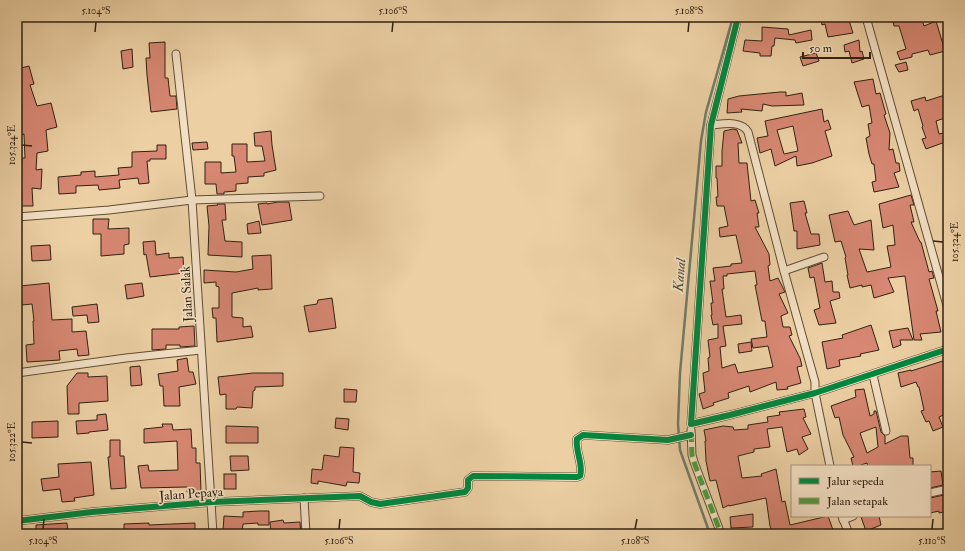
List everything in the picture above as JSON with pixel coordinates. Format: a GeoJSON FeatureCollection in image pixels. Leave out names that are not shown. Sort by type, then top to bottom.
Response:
{"type":"FeatureCollection","features":[{"type":"Feature","properties":{"kind":"street"},"geometry":{"type":"LineString","coordinates":[[721,534],[694,462],[689,435],[691,424],[711,125],[738,17]]}},
{"type":"Feature","properties":{"kind":"street"},"geometry":{"type":"LineString","coordinates":[[866,17],[948,309]]}},
{"type":"Feature","properties":{"kind":"street","name":"Jalan Salak"},"geometry":{"type":"LineString","coordinates":[[176,54],[192,200],[213,534]]}},
{"type":"Feature","properties":{"kind":"street"},"geometry":{"type":"LineString","coordinates":[[711,125],[739,124],[746,128],[748,132],[784,271],[815,382],[815,393],[830,465]]}},
{"type":"Feature","properties":{"kind":"street"},"geometry":{"type":"LineString","coordinates":[[17,217],[109,210],[192,200],[320,196]]}},
{"type":"Feature","properties":{"kind":"street"},"geometry":{"type":"LineString","coordinates":[[784,271],[824,257]]}},
{"type":"Feature","properties":{"kind":"street"},"geometry":{"type":"LineString","coordinates":[[691,424],[815,393],[948,349]]}},
{"type":"Feature","properties":{"kind":"street"},"geometry":{"type":"LineString","coordinates":[[17,373],[126,358],[201,350]]}},
{"type":"Feature","properties":{"kind":"street"},"geometry":{"type":"LineString","coordinates":[[872,375],[886,431]]}},
{"type":"Feature","properties":{"kind":"street","name":"Jalan Pepaya"},"geometry":{"type":"LineString","coordinates":[[17,522],[92,512],[212,502],[360,496],[371,502],[380,504],[463,493],[466,492],[468,480],[473,476],[580,476],[581,471],[576,445],[577,439],[583,435],[668,440],[689,435]]}},
{"type":"Feature","properties":{"kind":"street"},"geometry":{"type":"LineString","coordinates":[[931,493],[948,489]]}},
{"type":"Feature","properties":{"kind":"street"},"geometry":{"type":"LineString","coordinates":[[304,498],[306,534]]}},
{"type":"Feature","properties":{"kind":"street"},"geometry":{"type":"LineString","coordinates":[[842,518],[849,534]]}},
{"type":"Feature","properties":{"kind":"building"},"geometry":{"type":"Polygon","coordinates":[[[821,17],[848,17],[853,33],[828,37],[825,24],[822,25],[821,17]]]}},
{"type":"Feature","properties":{"kind":"building"},"geometry":{"type":"Polygon","coordinates":[[[892,17],[921,17],[924,26],[936,21],[945,51],[930,55],[928,50],[912,54],[912,57],[900,60],[897,52],[906,49],[899,26],[894,26],[892,17]]]}},
{"type":"Feature","properties":{"kind":"building"},"geometry":{"type":"Polygon","coordinates":[[[762,27],[788,29],[789,35],[811,30],[812,40],[796,43],[795,40],[775,38],[771,56],[760,56],[760,53],[743,51],[745,40],[762,41],[762,27]]]}},
{"type":"Feature","properties":{"kind":"building"},"geometry":{"type":"Polygon","coordinates":[[[859,40],[860,52],[862,51],[864,59],[852,63],[849,51],[845,52],[844,45],[859,40]]]}},
{"type":"Feature","properties":{"kind":"building"},"geometry":{"type":"Polygon","coordinates":[[[165,42],[165,78],[168,78],[170,96],[176,96],[177,109],[151,112],[146,58],[150,58],[149,43],[165,42]]]}},
{"type":"Feature","properties":{"kind":"building"},"geometry":{"type":"Polygon","coordinates":[[[132,49],[133,67],[123,69],[121,51],[132,49]]]}},
{"type":"Feature","properties":{"kind":"building"},"geometry":{"type":"Polygon","coordinates":[[[816,53],[819,61],[803,66],[800,57],[816,53]]]}},
{"type":"Feature","properties":{"kind":"building"},"geometry":{"type":"Polygon","coordinates":[[[906,62],[908,70],[899,72],[895,65],[906,62]]]}},
{"type":"Feature","properties":{"kind":"building"},"geometry":{"type":"Polygon","coordinates":[[[29,66],[34,84],[30,85],[37,106],[51,103],[57,127],[46,130],[48,151],[37,153],[36,170],[42,169],[41,189],[32,188],[33,206],[19,206],[18,177],[21,177],[22,158],[25,158],[24,134],[20,135],[17,116],[17,69],[29,66]]]}},
{"type":"Feature","properties":{"kind":"building"},"geometry":{"type":"Polygon","coordinates":[[[873,79],[876,94],[880,93],[886,114],[884,115],[890,133],[889,150],[893,149],[896,163],[899,163],[900,171],[894,173],[899,187],[874,192],[872,182],[876,181],[874,164],[872,164],[866,138],[870,136],[868,124],[872,123],[869,105],[862,107],[854,82],[873,79]]]}},
{"type":"Feature","properties":{"kind":"building"},"geometry":{"type":"Polygon","coordinates":[[[786,92],[786,96],[802,93],[804,105],[772,106],[763,104],[762,111],[741,109],[742,112],[727,113],[728,99],[739,96],[786,92]]]}},
{"type":"Feature","properties":{"kind":"building"},"geometry":{"type":"Polygon","coordinates":[[[945,95],[948,106],[948,117],[936,121],[939,134],[948,132],[948,141],[926,149],[922,139],[926,138],[918,109],[914,111],[911,101],[925,97],[926,101],[945,95]]]}},
{"type":"Feature","properties":{"kind":"building"},"geometry":{"type":"Polygon","coordinates":[[[822,109],[824,122],[828,120],[831,129],[825,131],[832,156],[812,163],[797,166],[796,156],[775,166],[771,149],[760,153],[757,138],[768,136],[765,121],[822,109]],[[793,126],[777,130],[784,154],[798,151],[793,126]]]}},
{"type":"Feature","properties":{"kind":"building"},"geometry":{"type":"Polygon","coordinates":[[[733,129],[737,130],[742,143],[738,143],[739,163],[747,163],[751,201],[755,200],[759,213],[757,213],[759,227],[755,227],[769,254],[770,265],[768,266],[770,281],[778,278],[785,292],[779,294],[788,313],[781,316],[783,327],[790,327],[792,335],[789,336],[800,358],[802,366],[797,367],[801,383],[787,387],[788,389],[777,390],[776,382],[750,392],[749,386],[728,393],[729,398],[713,403],[714,405],[703,409],[699,394],[705,392],[703,373],[709,371],[708,358],[710,357],[708,340],[718,338],[718,324],[713,325],[711,315],[711,303],[713,303],[710,281],[715,281],[713,268],[742,263],[736,235],[720,237],[719,228],[728,226],[724,206],[717,206],[716,197],[718,197],[716,166],[722,166],[724,131],[733,129]],[[755,271],[727,274],[727,276],[723,276],[724,289],[722,289],[726,317],[741,315],[742,324],[723,326],[726,346],[720,347],[722,368],[735,364],[738,373],[773,367],[768,346],[753,348],[751,339],[767,337],[765,321],[762,321],[755,285],[757,285],[755,271]]]}},
{"type":"Feature","properties":{"kind":"building"},"geometry":{"type":"Polygon","coordinates":[[[271,131],[276,170],[264,173],[264,176],[248,177],[248,183],[236,184],[236,191],[224,192],[224,194],[217,194],[216,184],[205,184],[205,162],[221,162],[221,173],[236,172],[234,156],[232,156],[232,144],[247,144],[247,162],[265,161],[262,146],[255,146],[254,133],[271,131]]]}},
{"type":"Feature","properties":{"kind":"building"},"geometry":{"type":"Polygon","coordinates":[[[207,142],[208,149],[193,150],[192,143],[207,142]]]}},
{"type":"Feature","properties":{"kind":"building"},"geometry":{"type":"Polygon","coordinates":[[[157,145],[166,145],[166,159],[150,159],[150,161],[147,161],[149,183],[139,184],[138,178],[119,180],[120,188],[99,190],[98,185],[76,186],[76,193],[59,194],[58,177],[81,175],[81,172],[95,171],[95,177],[119,175],[118,168],[132,167],[132,152],[157,151],[157,145]]]}},
{"type":"Feature","properties":{"kind":"building"},"geometry":{"type":"Polygon","coordinates":[[[911,195],[914,205],[910,205],[914,222],[911,222],[921,242],[929,272],[932,271],[934,278],[929,279],[938,311],[936,311],[941,332],[920,334],[922,340],[914,340],[905,276],[888,278],[894,292],[874,298],[871,285],[862,287],[862,285],[850,288],[847,275],[846,257],[841,241],[835,242],[829,215],[848,211],[854,225],[871,220],[874,250],[859,249],[867,272],[891,267],[887,246],[895,245],[893,225],[883,228],[879,204],[911,195]]]}},
{"type":"Feature","properties":{"kind":"building"},"geometry":{"type":"Polygon","coordinates":[[[804,201],[807,213],[805,213],[811,234],[819,234],[820,245],[797,249],[797,231],[794,231],[790,203],[804,201]]]}},
{"type":"Feature","properties":{"kind":"building"},"geometry":{"type":"Polygon","coordinates":[[[289,202],[292,220],[262,225],[258,204],[289,202]]]}},
{"type":"Feature","properties":{"kind":"building"},"geometry":{"type":"Polygon","coordinates":[[[217,204],[225,204],[226,220],[222,220],[225,241],[242,242],[242,257],[208,255],[209,226],[207,206],[218,205],[217,204]]]}},
{"type":"Feature","properties":{"kind":"building"},"geometry":{"type":"Polygon","coordinates":[[[93,219],[109,219],[108,229],[129,228],[129,244],[124,245],[124,254],[101,256],[101,234],[93,234],[93,219]]]}},
{"type":"Feature","properties":{"kind":"building"},"geometry":{"type":"Polygon","coordinates":[[[259,221],[261,233],[248,234],[247,224],[259,221]]]}},
{"type":"Feature","properties":{"kind":"building"},"geometry":{"type":"Polygon","coordinates":[[[155,241],[156,255],[169,253],[169,258],[183,257],[184,273],[150,277],[146,254],[144,255],[143,242],[155,241]]]}},
{"type":"Feature","properties":{"kind":"building"},"geometry":{"type":"Polygon","coordinates":[[[50,245],[51,260],[32,261],[31,246],[50,245]]]}},
{"type":"Feature","properties":{"kind":"building"},"geometry":{"type":"Polygon","coordinates":[[[271,255],[272,289],[258,290],[258,288],[232,293],[232,317],[243,318],[243,327],[251,326],[253,337],[217,342],[216,318],[213,318],[212,308],[219,308],[219,287],[216,286],[216,282],[204,283],[204,270],[236,272],[253,269],[252,256],[271,255]]]}},
{"type":"Feature","properties":{"kind":"building"},"geometry":{"type":"Polygon","coordinates":[[[822,263],[825,282],[832,281],[833,292],[839,292],[840,298],[830,301],[836,323],[819,325],[814,310],[820,308],[814,277],[810,278],[808,268],[822,263]]]}},
{"type":"Feature","properties":{"kind":"building"},"geometry":{"type":"Polygon","coordinates":[[[49,283],[52,320],[72,319],[72,332],[86,331],[89,355],[78,356],[77,349],[59,351],[60,360],[27,362],[26,345],[34,344],[34,321],[32,304],[22,305],[20,286],[49,283]]]}},
{"type":"Feature","properties":{"kind":"building"},"geometry":{"type":"Polygon","coordinates":[[[142,283],[144,296],[127,299],[125,285],[142,283]]]}},
{"type":"Feature","properties":{"kind":"building"},"geometry":{"type":"Polygon","coordinates":[[[332,298],[336,328],[309,332],[304,306],[317,304],[318,300],[332,298]]]}},
{"type":"Feature","properties":{"kind":"building"},"geometry":{"type":"Polygon","coordinates":[[[97,304],[99,322],[88,323],[87,315],[73,316],[72,307],[97,304]]]}},
{"type":"Feature","properties":{"kind":"building"},"geometry":{"type":"Polygon","coordinates":[[[871,325],[879,350],[860,354],[861,356],[839,360],[840,366],[827,369],[822,342],[843,338],[842,335],[871,325]]]}},
{"type":"Feature","properties":{"kind":"building"},"geometry":{"type":"Polygon","coordinates":[[[194,326],[195,346],[180,347],[180,345],[166,345],[166,349],[152,350],[152,329],[179,329],[179,327],[194,326]]]}},
{"type":"Feature","properties":{"kind":"building"},"geometry":{"type":"Polygon","coordinates":[[[908,328],[913,340],[900,340],[901,345],[893,348],[889,331],[908,328]]]}},
{"type":"Feature","properties":{"kind":"building"},"geometry":{"type":"Polygon","coordinates":[[[751,342],[752,351],[739,353],[738,344],[751,342]]]}},
{"type":"Feature","properties":{"kind":"building"},"geometry":{"type":"Polygon","coordinates":[[[187,358],[189,372],[193,372],[196,384],[179,387],[180,406],[164,406],[163,386],[160,386],[158,374],[178,371],[177,360],[187,358]]]}},
{"type":"Feature","properties":{"kind":"building"},"geometry":{"type":"Polygon","coordinates":[[[946,360],[948,370],[948,413],[939,417],[943,427],[933,431],[929,421],[926,422],[921,411],[924,410],[919,387],[916,382],[901,387],[898,373],[911,371],[946,360]]]}},
{"type":"Feature","properties":{"kind":"building"},"geometry":{"type":"Polygon","coordinates":[[[140,366],[142,385],[131,386],[130,367],[140,366]]]}},
{"type":"Feature","properties":{"kind":"building"},"geometry":{"type":"Polygon","coordinates":[[[77,373],[88,373],[88,377],[107,376],[108,401],[79,403],[79,414],[68,414],[67,386],[77,373]]]}},
{"type":"Feature","properties":{"kind":"building"},"geometry":{"type":"Polygon","coordinates":[[[253,373],[283,373],[283,386],[255,387],[255,390],[253,391],[252,408],[237,407],[236,409],[226,409],[226,394],[220,395],[218,377],[253,373]]]}},
{"type":"Feature","properties":{"kind":"building"},"geometry":{"type":"Polygon","coordinates":[[[344,389],[357,390],[356,402],[344,402],[344,389]]]}},
{"type":"Feature","properties":{"kind":"building"},"geometry":{"type":"Polygon","coordinates":[[[864,389],[870,416],[874,414],[874,411],[876,411],[881,432],[885,436],[885,444],[901,436],[908,436],[910,458],[913,458],[913,465],[868,465],[867,463],[853,465],[851,458],[854,457],[843,435],[839,417],[835,418],[831,406],[856,397],[855,390],[864,389]],[[876,427],[860,433],[867,453],[878,447],[876,427]]]}},
{"type":"Feature","properties":{"kind":"building"},"geometry":{"type":"Polygon","coordinates":[[[804,409],[806,417],[803,418],[811,434],[802,437],[808,449],[799,455],[797,449],[787,452],[782,427],[767,429],[770,447],[754,449],[754,452],[738,456],[742,478],[762,476],[761,474],[776,469],[782,502],[785,501],[790,525],[828,517],[833,530],[818,534],[773,534],[770,526],[766,498],[729,505],[723,508],[716,480],[710,481],[706,461],[706,441],[704,430],[723,426],[733,427],[734,430],[748,429],[748,425],[768,422],[767,417],[780,415],[779,412],[804,409]]]}},
{"type":"Feature","properties":{"kind":"building"},"geometry":{"type":"Polygon","coordinates":[[[106,414],[108,430],[77,434],[76,421],[97,420],[97,415],[106,414]]]}},
{"type":"Feature","properties":{"kind":"building"},"geometry":{"type":"Polygon","coordinates":[[[336,418],[349,419],[348,430],[335,428],[336,418]]]}},
{"type":"Feature","properties":{"kind":"building"},"geometry":{"type":"Polygon","coordinates":[[[58,421],[58,437],[32,438],[32,422],[58,421]]]}},
{"type":"Feature","properties":{"kind":"building"},"geometry":{"type":"Polygon","coordinates":[[[162,424],[172,424],[173,430],[191,429],[192,448],[196,448],[196,463],[200,463],[201,492],[187,492],[187,487],[141,488],[138,466],[148,465],[149,471],[178,470],[177,441],[144,443],[144,429],[163,427],[162,424]]]}},
{"type":"Feature","properties":{"kind":"building"},"geometry":{"type":"Polygon","coordinates":[[[226,426],[258,427],[258,443],[226,443],[226,426]]]}},
{"type":"Feature","properties":{"kind":"building"},"geometry":{"type":"Polygon","coordinates":[[[110,440],[120,440],[120,456],[124,456],[126,488],[111,489],[108,457],[110,457],[110,440]]]}},
{"type":"Feature","properties":{"kind":"building"},"geometry":{"type":"Polygon","coordinates":[[[340,447],[354,448],[353,472],[360,473],[359,483],[347,482],[346,486],[318,481],[318,484],[311,483],[312,469],[322,470],[324,455],[339,457],[340,447]]]}},
{"type":"Feature","properties":{"kind":"building"},"geometry":{"type":"Polygon","coordinates":[[[230,456],[248,456],[249,470],[231,471],[230,456]]]}},
{"type":"Feature","properties":{"kind":"building"},"geometry":{"type":"Polygon","coordinates":[[[91,462],[94,495],[74,498],[75,501],[62,502],[60,489],[43,491],[41,479],[59,477],[58,464],[91,462]]]}},
{"type":"Feature","properties":{"kind":"building"},"geometry":{"type":"Polygon","coordinates":[[[941,471],[943,485],[931,488],[931,472],[941,471]]]}},
{"type":"Feature","properties":{"kind":"building"},"geometry":{"type":"Polygon","coordinates":[[[224,474],[236,474],[236,489],[224,489],[224,474]]]}},
{"type":"Feature","properties":{"kind":"building"},"geometry":{"type":"Polygon","coordinates":[[[948,495],[948,511],[931,513],[931,498],[948,495]]]}},
{"type":"Feature","properties":{"kind":"building"},"geometry":{"type":"Polygon","coordinates":[[[269,511],[269,525],[258,525],[258,523],[243,524],[242,532],[223,531],[224,516],[243,517],[243,512],[269,511]]]}},
{"type":"Feature","properties":{"kind":"building"},"geometry":{"type":"Polygon","coordinates":[[[753,514],[753,527],[731,528],[730,517],[753,514]]]}},
{"type":"Feature","properties":{"kind":"building"},"geometry":{"type":"Polygon","coordinates":[[[861,517],[879,517],[881,525],[866,531],[861,517]]]}},
{"type":"Feature","properties":{"kind":"building"},"geometry":{"type":"Polygon","coordinates":[[[283,520],[284,523],[300,522],[301,534],[271,534],[270,522],[283,520]]]}},
{"type":"Feature","properties":{"kind":"building"},"geometry":{"type":"Polygon","coordinates":[[[67,523],[68,534],[36,534],[36,525],[67,523]]]}},
{"type":"Feature","properties":{"kind":"building"},"geometry":{"type":"Polygon","coordinates":[[[149,523],[149,525],[195,523],[195,534],[124,534],[124,524],[149,523]]]}},
{"type":"Feature","properties":{"kind":"waterway","name":"Kanal"},"geometry":{"type":"LineString","coordinates":[[710,534],[680,450],[678,424],[680,373],[701,141],[706,112],[733,17]]}},
{"type":"Feature","properties":{"kind":"marked path"},"geometry":{"type":"LineString","coordinates":[[691,432],[692,455],[694,462],[721,534]]}},
{"type":"Feature","properties":{"kind":"cycle path"},"geometry":{"type":"LineString","coordinates":[[738,17],[711,125],[691,424],[815,393],[948,349]]}},
{"type":"Feature","properties":{"kind":"cycle path"},"geometry":{"type":"LineString","coordinates":[[17,521],[92,512],[212,502],[360,496],[371,502],[380,504],[465,492],[468,488],[468,480],[473,476],[580,476],[581,468],[577,448],[577,439],[583,435],[668,440],[691,435]]}}]}
